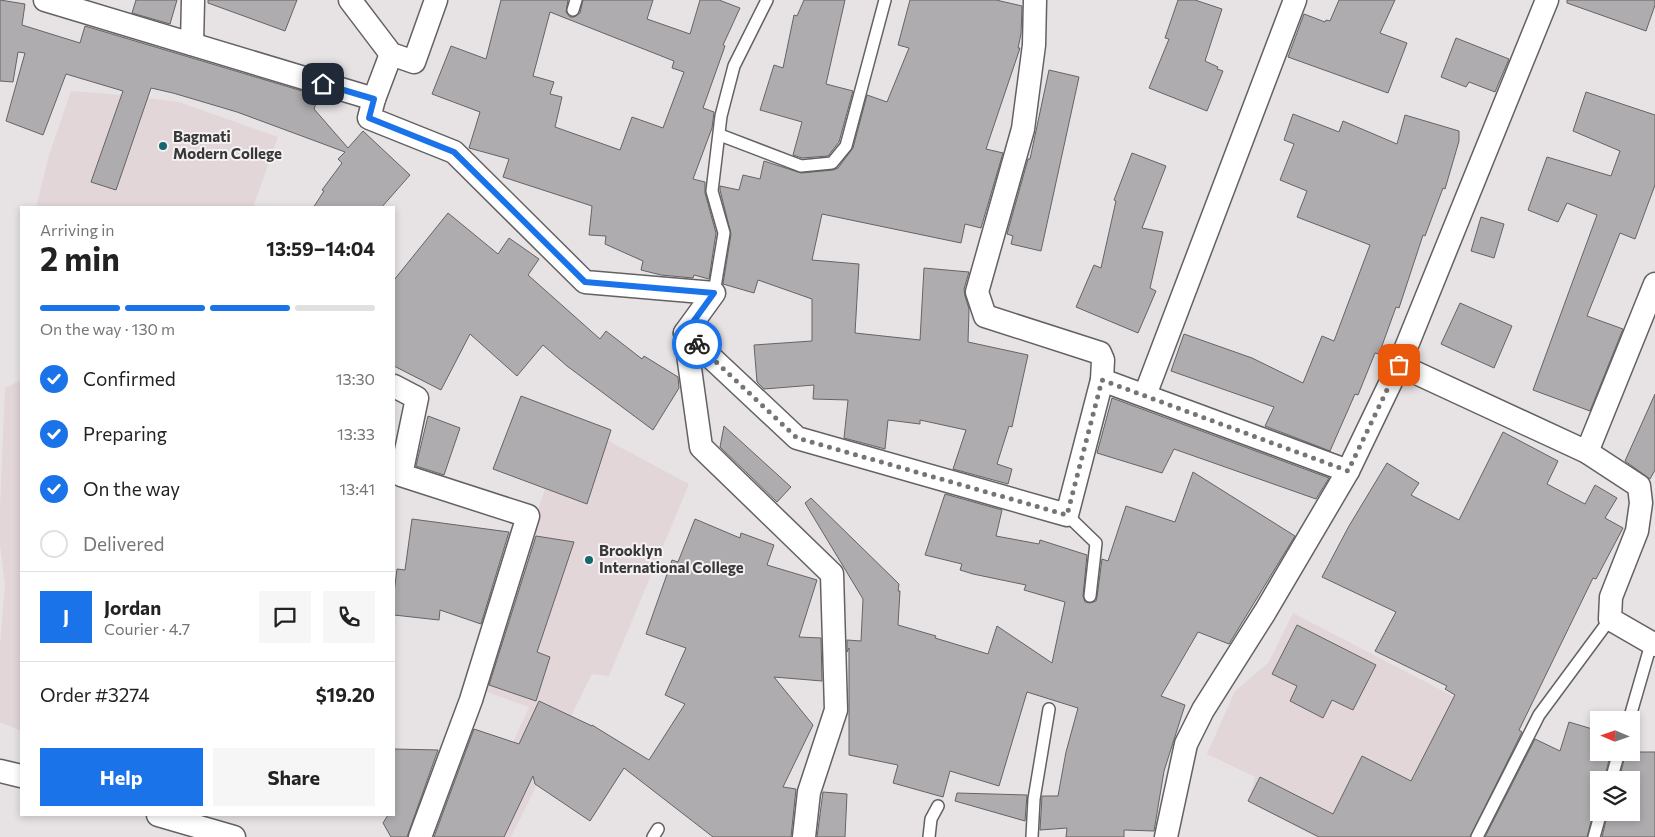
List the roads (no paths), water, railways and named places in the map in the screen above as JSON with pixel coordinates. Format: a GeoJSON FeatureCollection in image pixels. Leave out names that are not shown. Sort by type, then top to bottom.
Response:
{"type":"FeatureCollection","features":[{"type":"Feature","properties":{"kind":"street"},"geometry":{"type":"LineString","coordinates":[[45,0],[374,99]]}},
{"type":"Feature","properties":{"kind":"street"},"geometry":{"type":"LineString","coordinates":[[192,44],[193,0]]}},
{"type":"Feature","properties":{"kind":"street"},"geometry":{"type":"LineString","coordinates":[[350,0],[391,54],[414,62],[436,0]]}},
{"type":"Feature","properties":{"kind":"street"},"geometry":{"type":"LineString","coordinates":[[685,333],[797,438],[1067,515],[1102,380],[1103,360],[1100,353],[985,316],[977,292],[1023,129],[1034,45],[1035,0]]}},
{"type":"Feature","properties":{"kind":"street"},"geometry":{"type":"LineString","coordinates":[[1145,395],[1295,0]]}},
{"type":"Feature","properties":{"kind":"street"},"geometry":{"type":"LineString","coordinates":[[1166,837],[1186,744],[1203,710],[1265,612],[1348,471],[1399,365],[1547,0]]}},
{"type":"Feature","properties":{"kind":"street"},"geometry":{"type":"LineString","coordinates":[[391,54],[369,118],[454,152],[585,282],[714,293]]}},
{"type":"Feature","properties":{"kind":"street"},"geometry":{"type":"LineString","coordinates":[[1588,452],[1655,284]]}},
{"type":"Feature","properties":{"kind":"street"},"geometry":{"type":"LineString","coordinates":[[714,293],[685,333],[701,447],[832,574],[836,710],[809,792],[804,837]]}},
{"type":"Feature","properties":{"kind":"street"},"geometry":{"type":"LineString","coordinates":[[1399,365],[1588,452],[1639,486],[1641,503],[1638,531],[1611,597],[1610,619],[1653,644]]}},
{"type":"Feature","properties":{"kind":"street"},"geometry":{"type":"LineString","coordinates":[[1102,380],[1348,471]]}},
{"type":"Feature","properties":{"kind":"street"},"geometry":{"type":"LineString","coordinates":[[395,387],[417,398],[401,475],[528,516],[471,700],[420,837]]}},
{"type":"Feature","properties":{"kind":"street"},"geometry":{"type":"LineString","coordinates":[[0,771],[20,776]]}},
{"type":"Feature","properties":{"kind":"street"},"geometry":{"type":"LineString","coordinates":[[161,816],[234,837]]}},
{"type":"Feature","properties":{"kind":"lane"},"geometry":{"type":"LineString","coordinates":[[714,293],[724,233],[712,191],[721,116],[734,66],[767,0]]}},
{"type":"Feature","properties":{"kind":"lane"},"geometry":{"type":"LineString","coordinates":[[720,135],[801,166],[832,163],[846,146],[885,0]]}},
{"type":"Feature","properties":{"kind":"lane"},"geometry":{"type":"LineString","coordinates":[[1067,515],[1096,542],[1090,596]]}},
{"type":"Feature","properties":{"kind":"lane"},"geometry":{"type":"LineString","coordinates":[[1477,837],[1539,715],[1610,619]]}},
{"type":"Feature","properties":{"kind":"lane"},"geometry":{"type":"LineString","coordinates":[[1632,711],[1653,644]]}},
{"type":"Feature","properties":{"kind":"lane"},"geometry":{"type":"LineString","coordinates":[[1032,837],[1034,799],[1049,709]]}},
{"type":"Feature","properties":{"kind":"lane"},"geometry":{"type":"LineString","coordinates":[[928,837],[931,819],[938,806]]}},
{"type":"Feature","properties":{"kind":"lane"},"geometry":{"type":"LineString","coordinates":[[1594,837],[1599,821]]}},
{"type":"Feature","properties":{"kind":"place","name":"Bagmati Modern College"},"geometry":{"type":"Point","coordinates":[163,146]}},
{"type":"Feature","properties":{"kind":"place","name":"Brooklyn International College"},"geometry":{"type":"Point","coordinates":[589,560]}}]}
